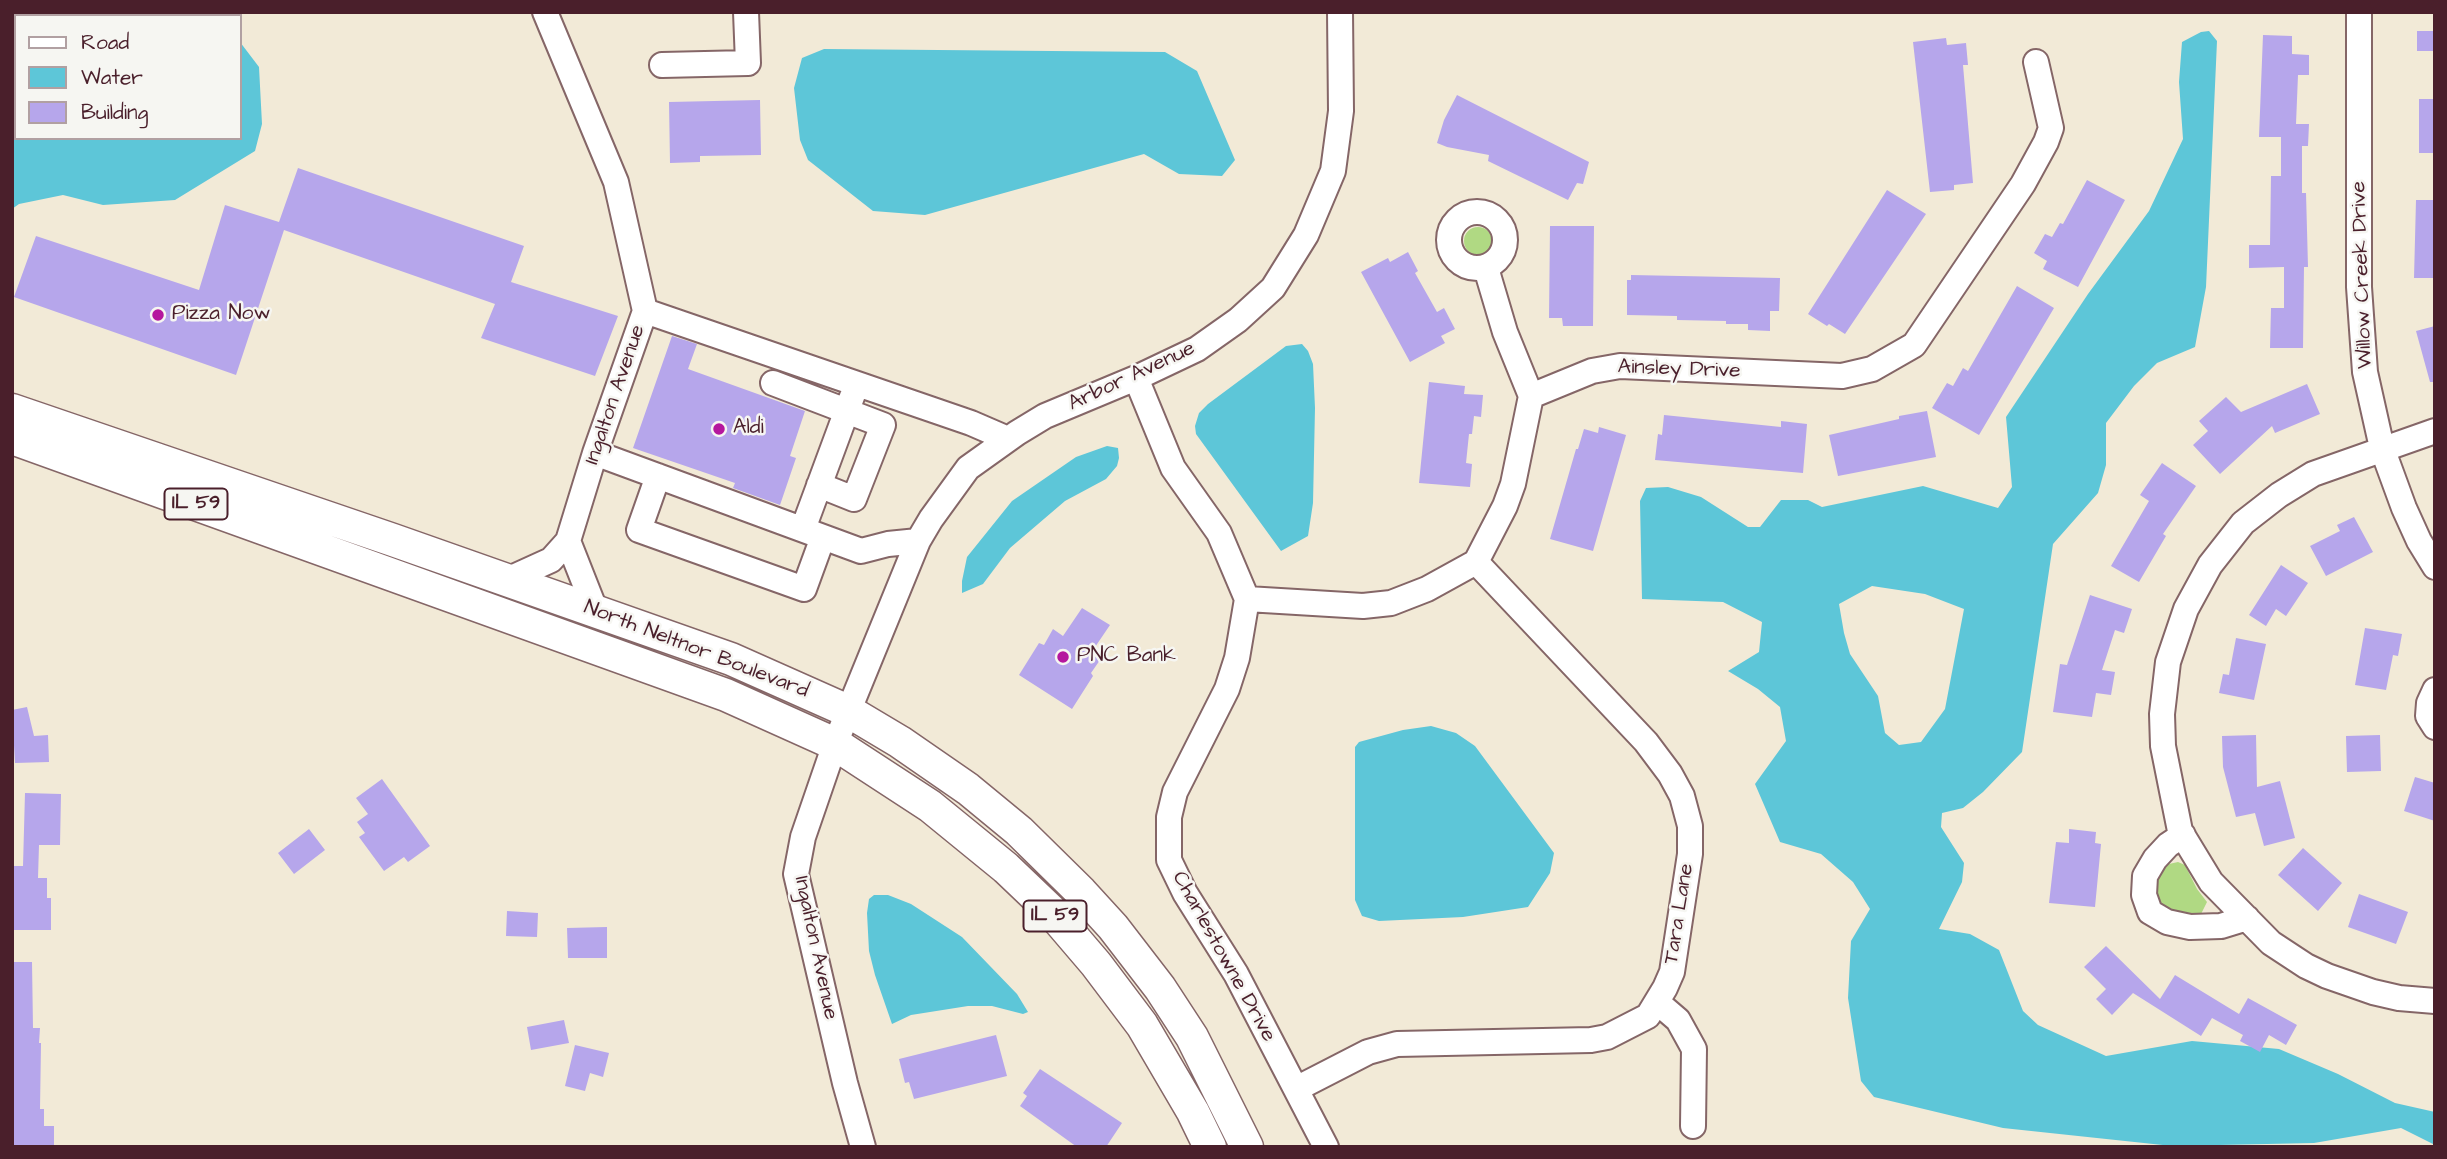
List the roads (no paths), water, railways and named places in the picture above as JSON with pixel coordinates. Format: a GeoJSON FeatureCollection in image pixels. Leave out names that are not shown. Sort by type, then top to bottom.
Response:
{"type":"FeatureCollection","features":[{"type":"Feature","properties":{"kind":"main road","name":"North Neltnor Boulevard"},"geometry":{"type":"LineString","coordinates":[[12,410],[731,659],[848,711],[900,742],[968,789],[1019,831],[1081,892],[1129,947],[1186,1027],[1223,1095],[1247,1147]]}},
{"type":"Feature","properties":{"kind":"main road","name":"North Neltnor Boulevard"},"geometry":{"type":"LineString","coordinates":[[12,438],[726,695],[835,744],[940,813],[1006,868],[1049,909],[1097,964],[1142,1025],[1193,1112],[1210,1147]]}},
{"type":"Feature","properties":{"kind":"street","name":"Ingalton Avenue"},"geometry":{"type":"LineString","coordinates":[[545,12],[616,182],[645,311],[595,453],[568,541]]}},
{"type":"Feature","properties":{"kind":"street"},"geometry":{"type":"LineString","coordinates":[[662,65],[748,63],[746,12]]}},
{"type":"Feature","properties":{"kind":"street","name":"Arbor Avenue"},"geometry":{"type":"LineString","coordinates":[[848,711],[918,541],[968,468],[1045,416],[1197,349],[1238,320],[1273,288],[1306,235],[1333,171],[1341,111],[1340,12]]}},
{"type":"Feature","properties":{"kind":"street","name":"Willow Creek Drive"},"geometry":{"type":"LineString","coordinates":[[2359,12],[2361,322],[2365,372],[2382,448],[2404,508],[2435,568]]}},
{"type":"Feature","properties":{"kind":"street","name":"Ainsley Drive"},"geometry":{"type":"LineString","coordinates":[[1531,396],[1592,371],[1620,366],[1842,376],[1872,369],[1914,345],[2023,184],[2046,142],[2051,128],[2036,62]]}},
{"type":"Feature","properties":{"kind":"street"},"geometry":{"type":"LineString","coordinates":[[1136,378],[1173,468],[1219,533],[1247,599],[1363,606],[1391,603],[1427,589],[1476,562],[1505,506],[1513,484],[1531,396],[1505,332],[1486,268]]}},
{"type":"Feature","properties":{"kind":"street"},"geometry":{"type":"LineString","coordinates":[[645,311],[971,423],[1009,439]]}},
{"type":"Feature","properties":{"kind":"street"},"geometry":{"type":"LineString","coordinates":[[773,383],[883,425],[854,499],[819,485]]}},
{"type":"Feature","properties":{"kind":"street"},"geometry":{"type":"LineString","coordinates":[[658,476],[639,530],[804,589],[819,485],[856,384]]}},
{"type":"Feature","properties":{"kind":"street"},"geometry":{"type":"LineString","coordinates":[[2435,431],[2321,470],[2279,495],[2243,523],[2210,565],[2192,597],[2175,637],[2168,662],[2162,714],[2163,746],[2169,785],[2183,835],[2211,883],[2271,943],[2306,966],[2374,992],[2399,998],[2435,1001]]}},
{"type":"Feature","properties":{"kind":"street"},"geometry":{"type":"LineString","coordinates":[[595,453],[861,551],[888,544],[918,541]]}},
{"type":"Feature","properties":{"kind":"street"},"geometry":{"type":"LineString","coordinates":[[507,580],[551,560],[568,541],[596,612]]}},
{"type":"Feature","properties":{"kind":"street","name":"Tara Lane"},"geometry":{"type":"LineString","coordinates":[[1296,1088],[1368,1052],[1397,1044],[1591,1040],[1607,1037],[1648,1016],[1672,972],[1689,854],[1689,826],[1682,796],[1670,774],[1646,742],[1476,562]]}},
{"type":"Feature","properties":{"kind":"street","name":"Charlestowne Drive"},"geometry":{"type":"LineString","coordinates":[[1247,599],[1237,658],[1227,688],[1175,792],[1169,817],[1169,860],[1185,893],[1236,974],[1326,1147]]}},
{"type":"Feature","properties":{"kind":"street"},"geometry":{"type":"LineString","coordinates":[[2435,690],[2429,703],[2428,716],[2435,727]]}},
{"type":"Feature","properties":{"kind":"street","name":"Ingalton Avenue"},"geometry":{"type":"LineString","coordinates":[[848,711],[803,836],[796,874],[863,1147]]}},
{"type":"Feature","properties":{"kind":"street"},"geometry":{"type":"LineString","coordinates":[[2183,835],[2168,845],[2155,859],[2145,876],[2144,895],[2150,912],[2167,922],[2190,928],[2221,926],[2247,918]]}},
{"type":"Feature","properties":{"kind":"street"},"geometry":{"type":"LineString","coordinates":[[1657,1002],[1678,1020],[1694,1049],[1693,1126]]}},
{"type":"Feature","properties":{"kind":"water"},"geometry":{"type":"Polygon","coordinates":[[[2209,31],[2217,41],[2206,287],[2195,347],[2157,363],[2134,386],[2106,423],[2106,465],[2098,493],[2053,544],[2022,752],[1983,792],[1963,808],[1942,813],[1941,827],[1964,863],[1962,882],[1939,929],[1970,934],[1999,950],[2023,1011],[2038,1025],[2106,1056],[2192,1041],[2279,1049],[2338,1074],[2395,1103],[2435,1112],[2435,1145],[2401,1128],[2314,1143],[2172,1146],[2003,1128],[1874,1097],[1861,1081],[1848,998],[1851,941],[1870,909],[1853,882],[1821,854],[1780,842],[1755,784],[1786,741],[1780,707],[1758,689],[1728,671],[1759,652],[1762,622],[1723,602],[1642,599],[1640,501],[1646,488],[1668,487],[1701,497],[1748,527],[1760,527],[1781,500],[1808,500],[1822,507],[1923,486],[1998,508],[2012,487],[2006,417],[2088,294],[2149,211],[2183,139],[2179,82],[2182,42],[2209,31]],[[1872,586],[1839,604],[1850,654],[1878,696],[1885,733],[1899,745],[1921,742],[1945,709],[1964,609],[1925,594],[1872,586]]]}},
{"type":"Feature","properties":{"kind":"water"},"geometry":{"type":"Polygon","coordinates":[[[12,35],[14,140],[242,140],[242,45],[259,67],[262,124],[255,151],[175,200],[103,205],[63,195],[19,204],[12,209],[12,35]]]}},
{"type":"Feature","properties":{"kind":"water"},"geometry":{"type":"Polygon","coordinates":[[[824,49],[1165,52],[1197,71],[1235,160],[1222,176],[1179,174],[1144,154],[925,215],[873,211],[808,160],[800,140],[794,88],[802,58],[824,49]]]}},
{"type":"Feature","properties":{"kind":"water"},"geometry":{"type":"Polygon","coordinates":[[[1302,344],[1313,364],[1313,503],[1308,536],[1281,551],[1196,434],[1195,426],[1199,413],[1208,404],[1286,346],[1302,344]]]}},
{"type":"Feature","properties":{"kind":"water"},"geometry":{"type":"Polygon","coordinates":[[[1107,446],[1118,448],[1119,458],[1117,466],[1106,479],[1065,501],[1010,548],[983,584],[962,593],[967,557],[1012,501],[1076,457],[1107,446]]]}},
{"type":"Feature","properties":{"kind":"water"},"geometry":{"type":"Polygon","coordinates":[[[1431,726],[1456,733],[1475,746],[1554,853],[1550,873],[1528,907],[1463,917],[1379,921],[1362,916],[1355,900],[1355,747],[1359,742],[1403,730],[1431,726]]]}},
{"type":"Feature","properties":{"kind":"water"},"geometry":{"type":"Polygon","coordinates":[[[874,895],[888,895],[911,904],[962,937],[1017,994],[1028,1012],[1023,1014],[992,1006],[968,1006],[911,1015],[892,1024],[869,951],[867,913],[869,899],[874,895]]]}},
{"type":"Feature","properties":{"kind":"place","name":"Pizza Now"},"geometry":{"type":"Point","coordinates":[158,315]}},
{"type":"Feature","properties":{"kind":"place","name":"Aldi"},"geometry":{"type":"Point","coordinates":[719,429]}},
{"type":"Feature","properties":{"kind":"place","name":"PNC Bank"},"geometry":{"type":"Point","coordinates":[1063,657]}}]}
